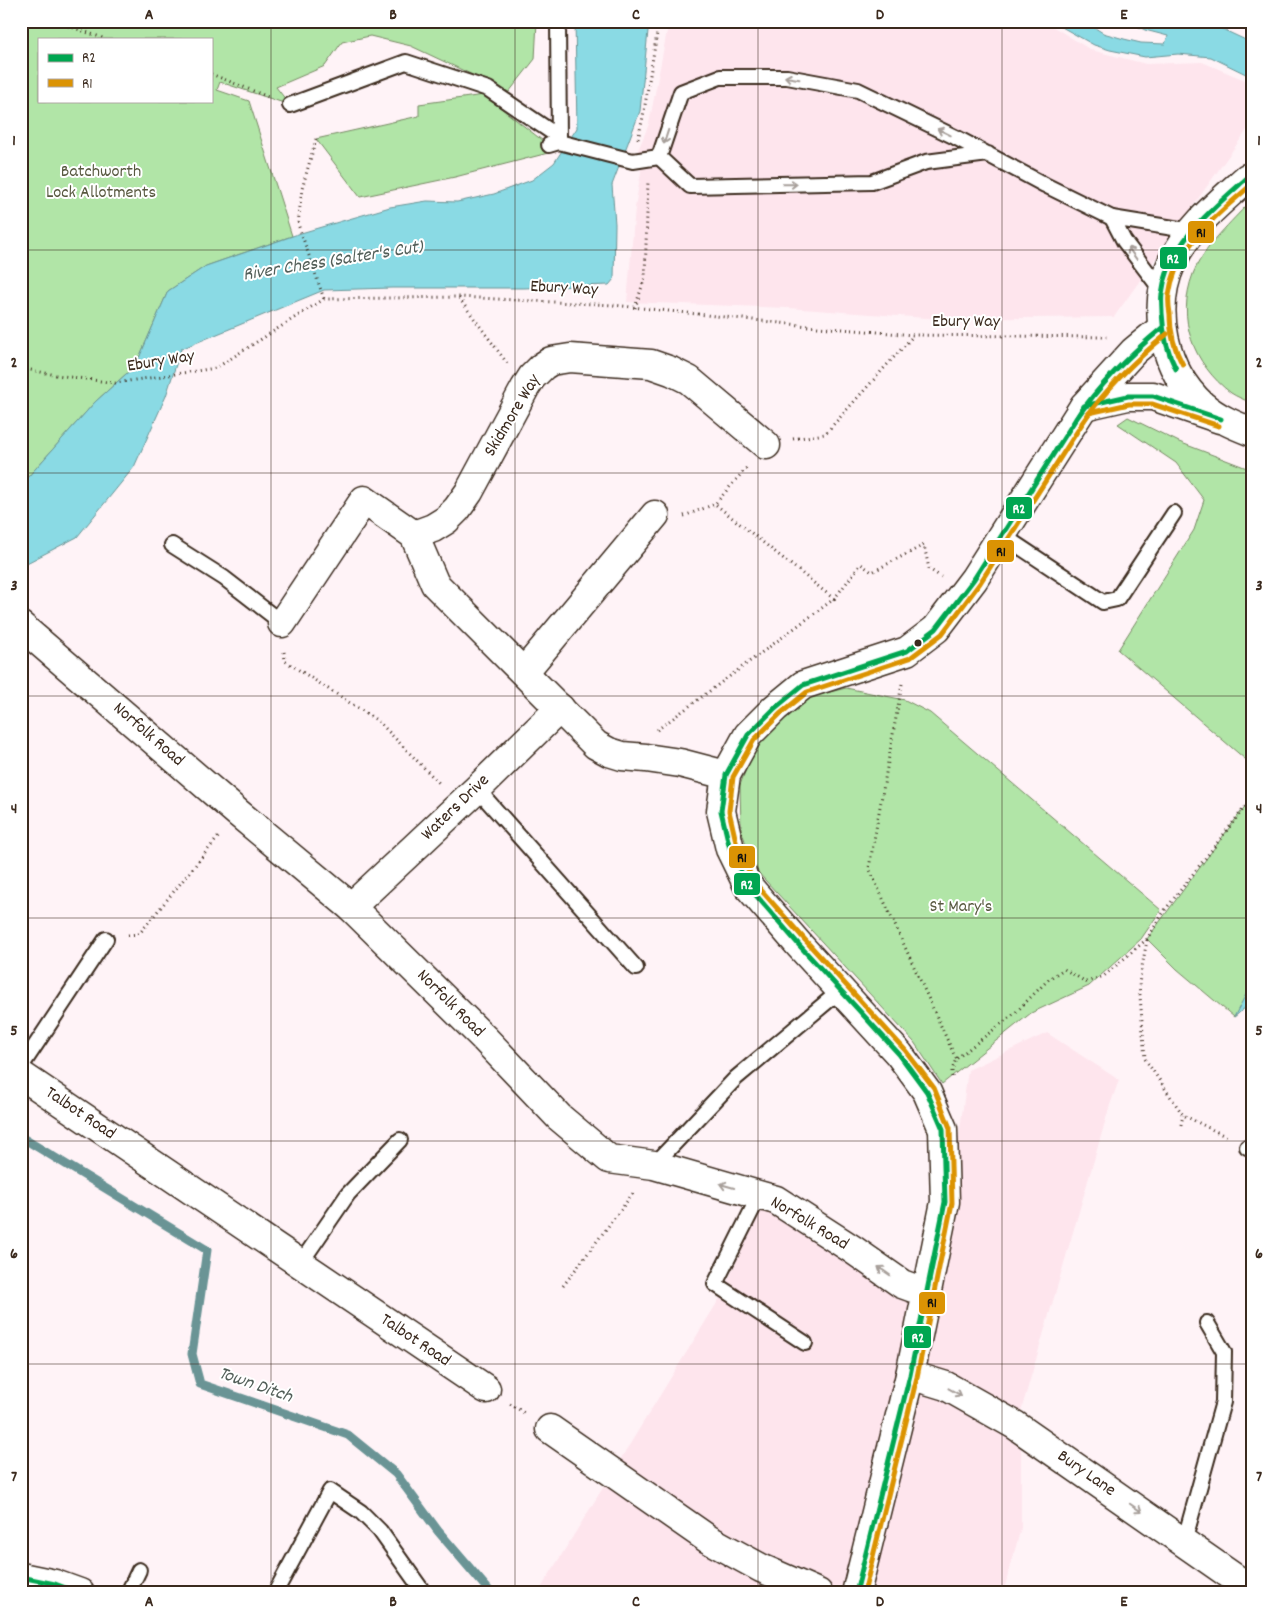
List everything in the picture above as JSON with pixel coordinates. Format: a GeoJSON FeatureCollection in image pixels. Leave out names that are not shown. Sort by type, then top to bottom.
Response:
{"type":"FeatureCollection","features":[{"type":"Feature","properties":{"kind":"street"},"geometry":{"type":"LineString","coordinates":[[1221,419],[1202,405],[1186,387],[1170,359],[1162,328],[1162,291],[1172,262],[1192,231],[1215,206],[1250,176]]}},
{"type":"Feature","properties":{"kind":"street"},"geometry":{"type":"LineString","coordinates":[[856,1593],[910,1375],[945,1202],[943,1129],[927,1092],[900,1054],[800,946],[748,886],[730,849],[721,811],[726,775],[748,735],[775,708],[803,685],[907,651],[936,629],[964,592],[1002,535],[1084,406],[1134,351],[1162,328]]}},
{"type":"Feature","properties":{"kind":"street","name":"Skidmore Way"},"geometry":{"type":"LineString","coordinates":[[414,535],[433,528],[446,520],[457,509],[469,492],[525,388],[538,372],[551,361],[570,358],[651,364],[672,371],[689,380],[766,445]]}},
{"type":"Feature","properties":{"kind":"street"},"geometry":{"type":"LineString","coordinates":[[1084,406],[1128,396],[1153,396],[1221,419],[1252,432]]}},
{"type":"Feature","properties":{"kind":"street"},"geometry":{"type":"LineString","coordinates":[[282,623],[364,500],[414,535],[435,584],[596,745],[622,756],[680,763],[726,775]]}},
{"type":"Feature","properties":{"kind":"street"},"geometry":{"type":"LineString","coordinates":[[524,672],[655,515]]}},
{"type":"Feature","properties":{"kind":"street","name":"Norfolk Road"},"geometry":{"type":"LineString","coordinates":[[21,626],[238,813],[351,906],[484,1038],[559,1117],[609,1159],[654,1165],[776,1200],[902,1284],[927,1294]]}},
{"type":"Feature","properties":{"kind":"street","name":"Waters Drive"},"geometry":{"type":"LineString","coordinates":[[351,906],[469,797],[560,708]]}},
{"type":"Feature","properties":{"kind":"street","name":"Talbot Road"},"geometry":{"type":"LineString","coordinates":[[21,1075],[486,1389]]}},
{"type":"Feature","properties":{"kind":"street","name":"Bury Lane"},"geometry":{"type":"LineString","coordinates":[[910,1375],[946,1386],[1015,1425],[1252,1590]]}},
{"type":"Feature","properties":{"kind":"street"},"geometry":{"type":"LineString","coordinates":[[550,1428],[708,1539],[761,1568],[818,1593]]}},
{"type":"Feature","properties":{"kind":"street"},"geometry":{"type":"LineString","coordinates":[[21,1577],[55,1584],[80,1593]]}},
{"type":"Feature","properties":{"kind":"lane"},"geometry":{"type":"LineString","coordinates":[[556,141],[558,21]]}},
{"type":"Feature","properties":{"kind":"lane"},"geometry":{"type":"LineString","coordinates":[[290,105],[406,62],[488,89],[556,141],[633,161],[659,157]]}},
{"type":"Feature","properties":{"kind":"lane"},"geometry":{"type":"LineString","coordinates":[[659,157],[681,92],[720,77],[787,77],[858,90],[1112,218],[1192,231]]}},
{"type":"Feature","properties":{"kind":"lane"},"geometry":{"type":"LineString","coordinates":[[659,157],[690,186],[872,182],[926,162],[988,154]]}},
{"type":"Feature","properties":{"kind":"lane"},"geometry":{"type":"LineString","coordinates":[[1112,218],[1124,241],[1162,291]]}},
{"type":"Feature","properties":{"kind":"lane"},"geometry":{"type":"LineString","coordinates":[[1002,535],[1103,602],[1117,599],[1174,513]]}},
{"type":"Feature","properties":{"kind":"lane"},"geometry":{"type":"LineString","coordinates":[[172,545],[224,578],[282,623]]}},
{"type":"Feature","properties":{"kind":"lane"},"geometry":{"type":"LineString","coordinates":[[469,797],[636,968]]}},
{"type":"Feature","properties":{"kind":"lane"},"geometry":{"type":"LineString","coordinates":[[21,1067],[106,939]]}},
{"type":"Feature","properties":{"kind":"lane"},"geometry":{"type":"LineString","coordinates":[[654,1165],[736,1078],[841,990]]}},
{"type":"Feature","properties":{"kind":"lane"},"geometry":{"type":"LineString","coordinates":[[300,1264],[348,1194],[400,1140]]}},
{"type":"Feature","properties":{"kind":"lane"},"geometry":{"type":"LineString","coordinates":[[759,1196],[715,1284],[805,1343]]}},
{"type":"Feature","properties":{"kind":"lane"},"geometry":{"type":"LineString","coordinates":[[1184,1542],[1223,1402],[1224,1352],[1207,1323]]}},
{"type":"Feature","properties":{"kind":"lane"},"geometry":{"type":"LineString","coordinates":[[275,1593],[330,1491],[361,1512],[380,1531],[424,1593]]}},
{"type":"Feature","properties":{"kind":"lane"},"geometry":{"type":"LineString","coordinates":[[128,1593],[138,1570]]}},
{"type":"Feature","properties":{"kind":"path"},"geometry":{"type":"LineString","coordinates":[[54,21],[103,38]]}},
{"type":"Feature","properties":{"kind":"path"},"geometry":{"type":"LineString","coordinates":[[635,308],[645,277],[648,178],[631,172],[660,21]]}},
{"type":"Feature","properties":{"kind":"path"},"geometry":{"type":"LineString","coordinates":[[212,74],[290,105]]}},
{"type":"Feature","properties":{"kind":"path"},"geometry":{"type":"LineString","coordinates":[[316,139],[302,188],[298,224],[324,299]]}},
{"type":"Feature","properties":{"kind":"path"},"geometry":{"type":"LineString","coordinates":[[458,297],[525,388]]}},
{"type":"Feature","properties":{"kind":"path","name":"Ebury Way"},"geometry":{"type":"LineString","coordinates":[[21,368],[116,383],[216,368],[324,299],[458,297],[635,308],[914,335],[1112,337]]}},
{"type":"Feature","properties":{"kind":"path"},"geometry":{"type":"LineString","coordinates":[[715,504],[834,599]]}},
{"type":"Feature","properties":{"kind":"path"},"geometry":{"type":"LineString","coordinates":[[646,758],[655,731],[834,599],[860,564],[872,572],[924,545],[929,569],[964,592]]}},
{"type":"Feature","properties":{"kind":"path"},"geometry":{"type":"LineString","coordinates":[[282,623],[285,661],[378,721],[469,797]]}},
{"type":"Feature","properties":{"kind":"path"},"geometry":{"type":"LineString","coordinates":[[907,651],[869,868],[956,1059],[1015,1012],[1049,979],[1064,969],[1086,982],[1104,976],[1147,940],[1165,910],[1252,798]]}},
{"type":"Feature","properties":{"kind":"path"},"geometry":{"type":"LineString","coordinates":[[106,939],[139,934],[238,813]]}},
{"type":"Feature","properties":{"kind":"path"},"geometry":{"type":"LineString","coordinates":[[1147,940],[1140,983],[1144,1059],[1183,1114],[1249,1148]]}},
{"type":"Feature","properties":{"kind":"path"},"geometry":{"type":"LineString","coordinates":[[1181,1125],[1183,1114]]}},
{"type":"Feature","properties":{"kind":"path"},"geometry":{"type":"LineString","coordinates":[[563,1286],[654,1165]]}},
{"type":"Feature","properties":{"kind":"path"},"geometry":{"type":"LineString","coordinates":[[486,1389],[550,1428]]}},
{"type":"Feature","properties":{"kind":"shaded area"},"geometry":{"type":"Polygon","coordinates":[[[669,21],[1044,21],[1091,50],[1146,64],[1202,62],[1252,83],[1252,123],[1114,317],[940,319],[788,308],[627,302],[635,208],[641,172],[636,155],[649,124],[669,21]]]}},
{"type":"Feature","properties":{"kind":"shaded area"},"geometry":{"type":"Polygon","coordinates":[[[1047,1033],[1119,1080],[1110,1105],[1021,1411],[1021,1528],[1003,1593],[538,1593],[720,1298],[763,1203],[913,1299],[934,1321],[968,1070],[1047,1033]]]}},
{"type":"Feature","properties":{"kind":"green space","name":"Batchworth Lock Allotments"},"geometry":{"type":"Polygon","coordinates":[[[21,21],[537,21],[535,59],[509,92],[411,46],[370,36],[342,42],[325,66],[276,87],[290,105],[220,82],[217,90],[249,101],[292,236],[206,266],[168,291],[136,365],[95,402],[28,477],[21,480],[21,21]]]}},
{"type":"Feature","properties":{"kind":"green space"},"geometry":{"type":"Polygon","coordinates":[[[484,95],[556,151],[455,177],[360,197],[316,139],[419,116],[419,104],[484,95]]]}},
{"type":"Feature","properties":{"kind":"green space"},"geometry":{"type":"Polygon","coordinates":[[[1252,203],[1252,403],[1231,393],[1207,368],[1191,339],[1186,307],[1188,291],[1197,265],[1216,238],[1245,207],[1252,203]]]}},
{"type":"Feature","properties":{"kind":"green space"},"geometry":{"type":"Polygon","coordinates":[[[1128,417],[1179,442],[1252,470],[1252,765],[1118,650],[1194,530],[1204,500],[1176,463],[1118,424],[1128,417]]]}},
{"type":"Feature","properties":{"kind":"green space","name":"St Mary's"},"geometry":{"type":"Polygon","coordinates":[[[846,688],[905,700],[930,713],[1161,910],[1141,939],[1089,986],[1031,1013],[942,1084],[914,1042],[754,868],[741,829],[740,785],[753,751],[781,714],[810,697],[846,688]]]}},
{"type":"Feature","properties":{"kind":"green space"},"geometry":{"type":"Polygon","coordinates":[[[1252,797],[1252,1002],[1234,1017],[1177,969],[1147,939],[1252,797]]]}},
{"type":"Feature","properties":{"kind":"water","name":"River Chess (Salter's Cut)"},"geometry":{"type":"Polygon","coordinates":[[[575,21],[649,21],[640,111],[612,185],[615,224],[614,279],[609,285],[524,288],[324,290],[181,349],[166,396],[134,467],[77,537],[21,566],[21,480],[28,477],[95,402],[136,365],[168,291],[206,266],[301,233],[390,207],[427,201],[457,202],[494,194],[532,180],[554,163],[577,128],[575,21]]]}},
{"type":"Feature","properties":{"kind":"water"},"geometry":{"type":"Polygon","coordinates":[[[1051,21],[1084,21],[1103,33],[1124,39],[1141,43],[1165,44],[1168,36],[1145,30],[1127,21],[1205,21],[1252,43],[1252,77],[1211,57],[1178,54],[1145,57],[1110,50],[1094,45],[1051,21]]]}},
{"type":"Feature","properties":{"kind":"water"},"geometry":{"type":"Polygon","coordinates":[[[1252,983],[1252,1002],[1234,1017],[1252,983]]]}},
{"type":"Feature","properties":{"kind":"waterway","name":"Town Ditch"},"geometry":{"type":"LineString","coordinates":[[21,1137],[207,1250],[192,1354],[200,1384],[348,1435],[396,1474],[438,1531],[491,1593]]}},
{"type":"Feature","properties":{"kind":"transit line","name":"R2"},"geometry":{"type":"LineString","coordinates":[[1176,369],[1164,335],[1162,296],[1166,276],[1182,243],[1206,215],[1247,178],[1252,178]]}},
{"type":"Feature","properties":{"kind":"transit line","name":"R1"},"geometry":{"type":"LineString","coordinates":[[1183,365],[1175,347],[1171,327],[1169,295],[1173,278],[1180,262],[1199,233],[1224,208],[1252,186]]}},
{"type":"Feature","properties":{"kind":"transit line","name":"R2"},"geometry":{"type":"LineString","coordinates":[[1076,419],[1116,371],[1162,328]]}},
{"type":"Feature","properties":{"kind":"transit line","name":"R1"},"geometry":{"type":"LineString","coordinates":[[1082,423],[1101,398],[1122,376],[1167,334]]}},
{"type":"Feature","properties":{"kind":"transit line","name":"R2"},"geometry":{"type":"LineString","coordinates":[[856,1593],[910,1375],[945,1202],[943,1129],[927,1092],[899,1054],[748,886],[730,849],[721,811],[726,775],[748,735],[775,708],[803,685],[907,651],[936,629],[974,579],[1084,406],[1128,396],[1153,396],[1221,419]]}},
{"type":"Feature","properties":{"kind":"transit line","name":"R1"},"geometry":{"type":"LineString","coordinates":[[864,1593],[917,1377],[952,1203],[950,1128],[934,1088],[905,1050],[754,882],[737,846],[729,811],[733,777],[754,740],[780,714],[807,692],[910,658],[942,634],[980,583],[1089,413],[1129,404],[1152,404],[1219,426]]}},
{"type":"Feature","properties":{"kind":"transit line","name":"R2"},"geometry":{"type":"LineString","coordinates":[[21,1577],[55,1584],[79,1593]]}}]}
